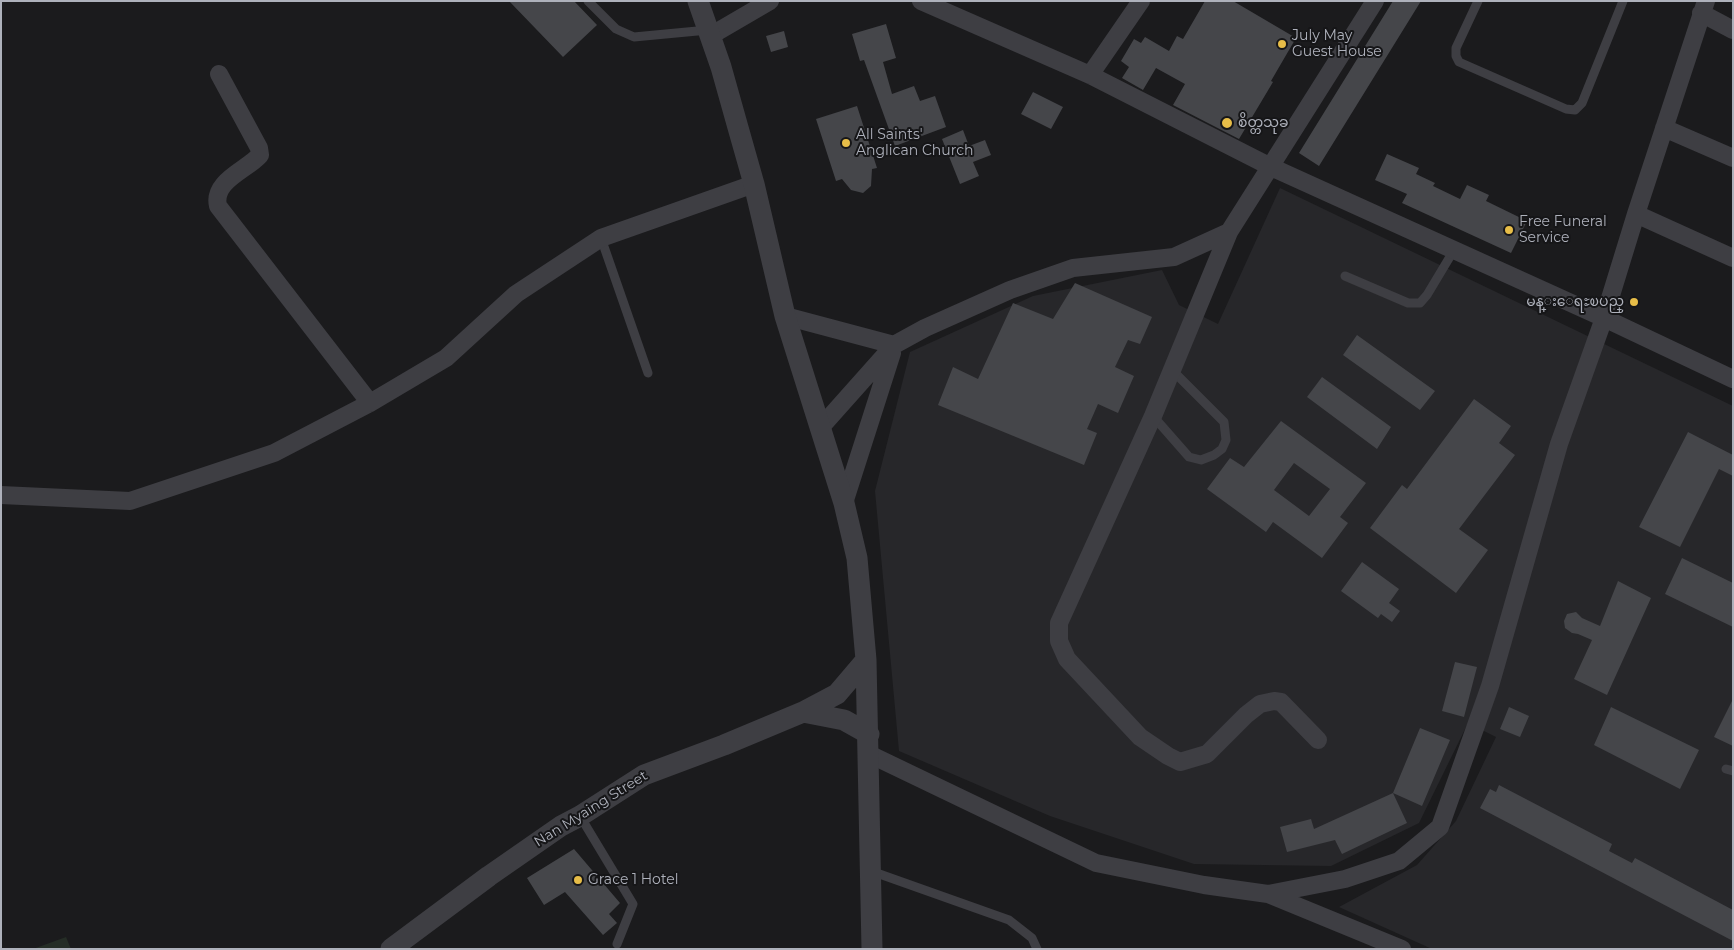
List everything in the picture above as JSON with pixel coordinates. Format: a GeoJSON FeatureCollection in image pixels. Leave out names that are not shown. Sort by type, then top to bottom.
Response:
{"type":"FeatureCollection","features":[{"type":"Feature","properties":{"kind":"street"},"geometry":{"type":"LineString","coordinates":[[698,1],[754,184],[785,316],[844,503],[857,558],[866,660],[872,949]]}},
{"type":"Feature","properties":{"kind":"street"},"geometry":{"type":"LineString","coordinates":[[709,33],[770,1]]}},
{"type":"Feature","properties":{"kind":"street"},"geometry":{"type":"LineString","coordinates":[[921,1],[1090,75],[1271,167],[1604,318],[1733,379]]}},
{"type":"Feature","properties":{"kind":"street"},"geometry":{"type":"LineString","coordinates":[[1090,75],[1141,1]]}},
{"type":"Feature","properties":{"kind":"street"},"geometry":{"type":"LineString","coordinates":[[1318,740],[1281,702],[1274,701],[1260,704],[1206,754],[1180,762],[1168,756],[1140,736],[1067,659],[1059,641],[1059,623],[1153,416],[1229,232],[1375,1]]}},
{"type":"Feature","properties":{"kind":"street"},"geometry":{"type":"LineString","coordinates":[[1268,894],[1345,880],[1399,861],[1440,827],[1490,686],[1559,444],[1604,318],[1703,7],[1733,30]]}},
{"type":"Feature","properties":{"kind":"street"},"geometry":{"type":"LineString","coordinates":[[219,74],[259,148],[260,154],[251,164],[221,187],[217,195],[218,206],[370,403]]}},
{"type":"Feature","properties":{"kind":"street"},"geometry":{"type":"LineString","coordinates":[[1664,128],[1733,158]]}},
{"type":"Feature","properties":{"kind":"street"},"geometry":{"type":"LineString","coordinates":[[1,495],[130,501],[274,453],[370,403],[446,358],[516,294],[601,238],[754,184]]}},
{"type":"Feature","properties":{"kind":"street"},"geometry":{"type":"LineString","coordinates":[[1636,214],[1733,258]]}},
{"type":"Feature","properties":{"kind":"street"},"geometry":{"type":"LineString","coordinates":[[821,427],[894,346],[925,328],[1010,290],[1073,268],[1174,257],[1229,232]]}},
{"type":"Feature","properties":{"kind":"street"},"geometry":{"type":"LineString","coordinates":[[785,316],[894,346]]}},
{"type":"Feature","properties":{"kind":"street"},"geometry":{"type":"LineString","coordinates":[[844,503],[894,346]]}},
{"type":"Feature","properties":{"kind":"street","name":"Nan Myaing Street"},"geometry":{"type":"LineString","coordinates":[[392,949],[489,876],[561,826],[644,775],[724,745],[803,712],[837,694],[866,660]]}},
{"type":"Feature","properties":{"kind":"street"},"geometry":{"type":"LineString","coordinates":[[803,712],[844,720],[869,744],[1096,863],[1204,885],[1268,894],[1402,949]]}},
{"type":"Feature","properties":{"kind":"lane"},"geometry":{"type":"LineString","coordinates":[[588,1],[616,29],[634,36],[709,33]]}},
{"type":"Feature","properties":{"kind":"lane"},"geometry":{"type":"LineString","coordinates":[[1478,1],[1456,48],[1456,56],[1459,62],[1566,110],[1575,110],[1582,103],[1623,1]]}},
{"type":"Feature","properties":{"kind":"lane"},"geometry":{"type":"LineString","coordinates":[[601,238],[648,373]]}},
{"type":"Feature","properties":{"kind":"lane"},"geometry":{"type":"LineString","coordinates":[[1345,276],[1408,304],[1420,303],[1428,295],[1454,250]]}},
{"type":"Feature","properties":{"kind":"lane"},"geometry":{"type":"LineString","coordinates":[[1153,416],[1189,457],[1201,460],[1214,455],[1222,449],[1226,440],[1224,422],[1172,370]]}},
{"type":"Feature","properties":{"kind":"lane"},"geometry":{"type":"LineString","coordinates":[[580,816],[633,904],[617,944]]}},
{"type":"Feature","properties":{"kind":"lane"},"geometry":{"type":"LineString","coordinates":[[871,871],[1009,920],[1032,938],[1036,949]]}},
{"type":"Feature","properties":{"kind":"shaded area"},"geometry":{"type":"Polygon","coordinates":[[[1280,188],[1733,406],[1733,949],[1432,949],[1339,907],[1417,865],[1456,821],[1496,737],[1468,723],[1419,823],[1331,866],[1194,864],[1050,816],[899,751],[875,491],[910,352],[1033,296],[1162,270],[1179,305],[1218,324],[1280,188]]]}},
{"type":"Feature","properties":{"kind":"shaded area"},"geometry":{"type":"Polygon","coordinates":[[[66,937],[71,949],[33,949],[66,937]]]}},
{"type":"Feature","properties":{"kind":"building"},"geometry":{"type":"Polygon","coordinates":[[[509,1],[574,1],[597,25],[563,57],[509,1]]]}},
{"type":"Feature","properties":{"kind":"building"},"geometry":{"type":"Polygon","coordinates":[[[1205,1],[1233,1],[1296,38],[1271,81],[1273,82],[1239,139],[1173,105],[1185,84],[1156,68],[1143,90],[1122,78],[1129,67],[1121,61],[1134,39],[1141,43],[1145,37],[1169,51],[1177,36],[1183,39],[1205,1]]]}},
{"type":"Feature","properties":{"kind":"building"},"geometry":{"type":"Polygon","coordinates":[[[1393,1],[1421,1],[1319,166],[1299,153],[1393,1]]]}},
{"type":"Feature","properties":{"kind":"building"},"geometry":{"type":"Polygon","coordinates":[[[886,24],[896,58],[883,62],[892,94],[914,86],[920,101],[935,96],[946,127],[895,146],[864,60],[860,61],[852,34],[886,24]]]}},
{"type":"Feature","properties":{"kind":"building"},"geometry":{"type":"Polygon","coordinates":[[[784,31],[788,47],[771,52],[766,36],[784,31]]]}},
{"type":"Feature","properties":{"kind":"building"},"geometry":{"type":"Polygon","coordinates":[[[1033,92],[1063,107],[1051,129],[1021,114],[1033,92]]]}},
{"type":"Feature","properties":{"kind":"building","name":"All Saints' Anglican Church"},"geometry":{"type":"Polygon","coordinates":[[[857,106],[877,168],[872,169],[871,186],[863,193],[851,190],[842,179],[836,181],[816,119],[857,106]]]}},
{"type":"Feature","properties":{"kind":"building"},"geometry":{"type":"Polygon","coordinates":[[[963,130],[969,146],[985,140],[991,155],[973,162],[979,176],[960,184],[942,139],[963,130]]]}},
{"type":"Feature","properties":{"kind":"building"},"geometry":{"type":"Polygon","coordinates":[[[1387,154],[1419,168],[1416,174],[1435,183],[1433,186],[1460,199],[1467,185],[1489,195],[1486,201],[1527,221],[1511,253],[1402,203],[1407,194],[1375,180],[1387,154]]]}},
{"type":"Feature","properties":{"kind":"building"},"geometry":{"type":"Polygon","coordinates":[[[1075,283],[1152,317],[1140,344],[1128,340],[1115,367],[1134,376],[1118,413],[1098,404],[1087,429],[1097,433],[1084,465],[938,405],[953,367],[978,379],[1013,303],[1053,319],[1075,283]]]}},
{"type":"Feature","properties":{"kind":"building"},"geometry":{"type":"Polygon","coordinates":[[[1357,335],[1435,391],[1420,410],[1343,355],[1357,335]]]}},
{"type":"Feature","properties":{"kind":"building"},"geometry":{"type":"Polygon","coordinates":[[[1322,377],[1391,427],[1377,449],[1307,397],[1322,377]]]}},
{"type":"Feature","properties":{"kind":"building"},"geometry":{"type":"Polygon","coordinates":[[[1474,399],[1511,426],[1499,443],[1515,455],[1459,529],[1488,550],[1456,593],[1370,528],[1402,485],[1407,489],[1474,399]]]}},
{"type":"Feature","properties":{"kind":"building"},"geometry":{"type":"Polygon","coordinates":[[[1281,421],[1366,483],[1340,517],[1348,523],[1322,558],[1273,522],[1266,532],[1207,489],[1230,458],[1244,467],[1281,421]],[[1294,463],[1274,490],[1309,516],[1330,489],[1294,463]]]}},
{"type":"Feature","properties":{"kind":"building"},"geometry":{"type":"Polygon","coordinates":[[[1688,432],[1733,455],[1733,476],[1719,469],[1680,547],[1639,527],[1688,432]]]}},
{"type":"Feature","properties":{"kind":"building"},"geometry":{"type":"Polygon","coordinates":[[[1682,558],[1733,583],[1733,627],[1665,594],[1682,558]]]}},
{"type":"Feature","properties":{"kind":"building"},"geometry":{"type":"Polygon","coordinates":[[[1362,562],[1399,589],[1389,603],[1400,611],[1392,622],[1381,614],[1378,618],[1341,591],[1362,562]]]}},
{"type":"Feature","properties":{"kind":"building"},"geometry":{"type":"Polygon","coordinates":[[[1618,581],[1651,598],[1607,695],[1574,679],[1592,640],[1572,633],[1565,628],[1564,621],[1567,614],[1576,612],[1582,618],[1600,626],[1618,581]]]}},
{"type":"Feature","properties":{"kind":"building"},"geometry":{"type":"Polygon","coordinates":[[[1455,662],[1477,667],[1464,717],[1442,711],[1455,662]]]}},
{"type":"Feature","properties":{"kind":"building"},"geometry":{"type":"Polygon","coordinates":[[[1733,699],[1733,746],[1714,737],[1733,699]]]}},
{"type":"Feature","properties":{"kind":"building"},"geometry":{"type":"Polygon","coordinates":[[[1509,707],[1529,716],[1520,737],[1500,729],[1509,707]]]}},
{"type":"Feature","properties":{"kind":"building"},"geometry":{"type":"Polygon","coordinates":[[[1611,707],[1699,750],[1680,789],[1594,745],[1611,707]]]}},
{"type":"Feature","properties":{"kind":"building"},"geometry":{"type":"Polygon","coordinates":[[[1420,728],[1450,740],[1422,806],[1393,793],[1420,728]]]}},
{"type":"Feature","properties":{"kind":"building"},"geometry":{"type":"Polygon","coordinates":[[[1499,785],[1612,844],[1609,851],[1632,863],[1635,858],[1733,910],[1733,941],[1480,808],[1490,789],[1496,792],[1499,785]]]}},
{"type":"Feature","properties":{"kind":"building"},"geometry":{"type":"Polygon","coordinates":[[[1393,793],[1407,823],[1342,854],[1335,840],[1287,852],[1280,827],[1311,819],[1314,829],[1393,793]]]}},
{"type":"Feature","properties":{"kind":"building"},"geometry":{"type":"Polygon","coordinates":[[[574,849],[620,903],[609,914],[617,923],[603,935],[565,892],[544,905],[527,878],[574,849]]]}},
{"type":"Feature","properties":{"kind":"place","name":"July May Guest House"},"geometry":{"type":"Point","coordinates":[1282,44]}},
{"type":"Feature","properties":{"kind":"place","name":"စိတ္တသုခ"},"geometry":{"type":"Point","coordinates":[1227,123]}},
{"type":"Feature","properties":{"kind":"place","name":"All Saints' Anglican Church"},"geometry":{"type":"Point","coordinates":[846,143]}},
{"type":"Feature","properties":{"kind":"place","name":"Free Funeral Service"},"geometry":{"type":"Point","coordinates":[1509,230]}},
{"type":"Feature","properties":{"kind":"place","name":"မန္းေရႊၿပည္"},"geometry":{"type":"Point","coordinates":[1634,302]}},
{"type":"Feature","properties":{"kind":"place","name":"Grace 1 Hotel"},"geometry":{"type":"Point","coordinates":[578,880]}}]}
